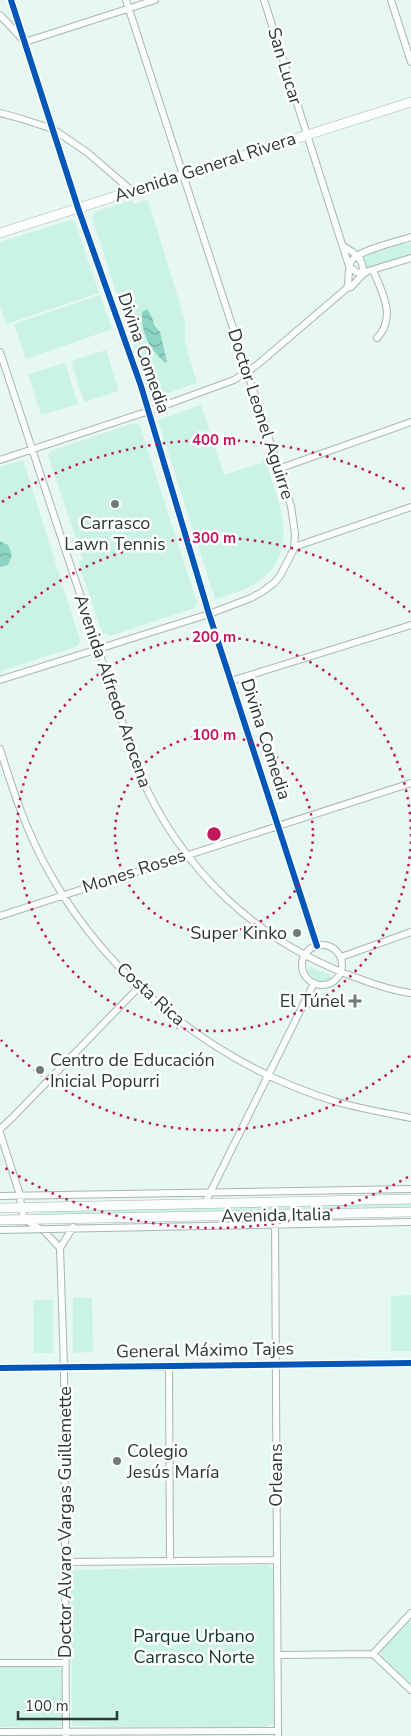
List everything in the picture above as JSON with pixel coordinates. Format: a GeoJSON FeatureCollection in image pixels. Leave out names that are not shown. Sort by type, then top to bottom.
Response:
{"type":"FeatureCollection","features":[{"type":"Feature","properties":{"kind":"main road","name":"Avenida General Rivera"},"geometry":{"type":"LineString","coordinates":[[0,233],[411,102]]}},
{"type":"Feature","properties":{"kind":"main road","name":"Avenida Italia"},"geometry":{"type":"LineString","coordinates":[[0,1208],[411,1199]]}},
{"type":"Feature","properties":{"kind":"main road","name":"Avenida Italia"},"geometry":{"type":"LineString","coordinates":[[0,1220],[83,1218],[141,1222],[275,1215],[411,1212]]}},
{"type":"Feature","properties":{"kind":"street","name":"Divina Comedia"},"geometry":{"type":"LineString","coordinates":[[11,0],[78,208],[149,411],[209,614],[317,946]]}},
{"type":"Feature","properties":{"kind":"street","name":"Doctor Leonel Aguirre"},"geometry":{"type":"LineString","coordinates":[[0,680],[209,614],[251,598],[274,583],[294,547],[295,534],[292,514],[126,0]]}},
{"type":"Feature","properties":{"kind":"street"},"geometry":{"type":"LineString","coordinates":[[0,16],[25,42],[155,0]]}},
{"type":"Feature","properties":{"kind":"street","name":"San Lucar"},"geometry":{"type":"LineString","coordinates":[[264,0],[350,266]]}},
{"type":"Feature","properties":{"kind":"street"},"geometry":{"type":"LineString","coordinates":[[391,0],[411,62]]}},
{"type":"Feature","properties":{"kind":"street"},"geometry":{"type":"LineString","coordinates":[[0,113],[53,129],[88,153],[132,191]]}},
{"type":"Feature","properties":{"kind":"street"},"geometry":{"type":"LineString","coordinates":[[347,288],[352,259],[357,254],[411,237]]}},
{"type":"Feature","properties":{"kind":"street"},"geometry":{"type":"LineString","coordinates":[[342,246],[357,254],[362,262],[363,274]]}},
{"type":"Feature","properties":{"kind":"street"},"geometry":{"type":"LineString","coordinates":[[0,460],[149,411],[234,380],[247,372],[347,288],[351,287],[363,274],[411,258]]}},
{"type":"Feature","properties":{"kind":"street"},"geometry":{"type":"LineString","coordinates":[[350,266],[356,272],[363,274]]}},
{"type":"Feature","properties":{"kind":"street"},"geometry":{"type":"LineString","coordinates":[[373,270],[383,295],[387,314],[384,330],[377,338]]}},
{"type":"Feature","properties":{"kind":"street","name":"Avenida Alfredo Arocena"},"geometry":{"type":"LineString","coordinates":[[0,352],[97,650],[141,777],[162,820],[186,855],[211,884],[244,915],[322,964],[375,984],[411,993]]}},
{"type":"Feature","properties":{"kind":"street"},"geometry":{"type":"LineString","coordinates":[[278,469],[411,422]]}},
{"type":"Feature","properties":{"kind":"street"},"geometry":{"type":"LineString","coordinates":[[294,547],[411,507]]}},
{"type":"Feature","properties":{"kind":"street"},"geometry":{"type":"LineString","coordinates":[[231,681],[411,625]]}},
{"type":"Feature","properties":{"kind":"street","name":"Costa Rica"},"geometry":{"type":"LineString","coordinates":[[0,749],[11,785],[33,840],[50,873],[63,894],[99,942],[138,986],[201,1036],[268,1075],[336,1101],[373,1111],[411,1118]]}},
{"type":"Feature","properties":{"kind":"street","name":"Mones Roses"},"geometry":{"type":"LineString","coordinates":[[0,916],[63,894],[411,783]]}},
{"type":"Feature","properties":{"kind":"street"},"geometry":{"type":"LineString","coordinates":[[340,956],[411,932]]}},
{"type":"Feature","properties":{"kind":"street"},"geometry":{"type":"LineString","coordinates":[[317,946],[330,947],[340,956],[341,972],[339,977],[330,984],[319,985],[314,983],[304,973],[302,964],[305,955],[317,946]]}},
{"type":"Feature","properties":{"kind":"street"},"geometry":{"type":"LineString","coordinates":[[205,1203],[314,983]]}},
{"type":"Feature","properties":{"kind":"street"},"geometry":{"type":"LineString","coordinates":[[0,1129],[138,986]]}},
{"type":"Feature","properties":{"kind":"street"},"geometry":{"type":"LineString","coordinates":[[0,1133],[20,1195],[25,1220],[40,1229],[60,1248],[72,1228],[83,1218]]}},
{"type":"Feature","properties":{"kind":"street","name":"Avenida Italia"},"geometry":{"type":"LineString","coordinates":[[0,1196],[411,1190]]}},
{"type":"Feature","properties":{"kind":"street"},"geometry":{"type":"LineString","coordinates":[[148,1194],[149,1204]]}},
{"type":"Feature","properties":{"kind":"street","name":"Orleans"},"geometry":{"type":"LineString","coordinates":[[275,1215],[278,1733]]}},
{"type":"Feature","properties":{"kind":"street","name":"Avenida Italia"},"geometry":{"type":"LineString","coordinates":[[0,1230],[72,1228],[141,1222],[275,1225],[411,1222]]}},
{"type":"Feature","properties":{"kind":"street","name":"Doctor Alvaro Vargas Guillemette"},"geometry":{"type":"LineString","coordinates":[[60,1248],[64,1367],[66,1734]]}},
{"type":"Feature","properties":{"kind":"street","name":"General Máximo Tajes"},"geometry":{"type":"LineString","coordinates":[[0,1368],[411,1363]]}},
{"type":"Feature","properties":{"kind":"street"},"geometry":{"type":"LineString","coordinates":[[169,1366],[170,1561]]}},
{"type":"Feature","properties":{"kind":"street"},"geometry":{"type":"LineString","coordinates":[[65,1562],[277,1560]]}},
{"type":"Feature","properties":{"kind":"street"},"geometry":{"type":"LineString","coordinates":[[373,1654],[411,1613]]}},
{"type":"Feature","properties":{"kind":"street"},"geometry":{"type":"LineString","coordinates":[[278,1655],[373,1654],[411,1690]]}},
{"type":"Feature","properties":{"kind":"street"},"geometry":{"type":"LineString","coordinates":[[0,1663],[65,1663]]}},
{"type":"Feature","properties":{"kind":"street"},"geometry":{"type":"LineString","coordinates":[[0,1732],[66,1734],[278,1733]]}},
{"type":"Feature","properties":{"kind":"green space"},"geometry":{"type":"Polygon","coordinates":[[[132,200],[133,204],[148,200],[185,321],[185,343],[197,383],[154,398],[149,395],[92,217],[95,212],[132,200]]]}},
{"type":"Feature","properties":{"kind":"green space"},"geometry":{"type":"Polygon","coordinates":[[[70,220],[75,222],[99,293],[6,324],[0,305],[0,242],[70,220]]]}},
{"type":"Feature","properties":{"kind":"green space"},"geometry":{"type":"Polygon","coordinates":[[[405,243],[411,244],[410,256],[365,267],[365,261],[362,256],[405,243]]]}},
{"type":"Feature","properties":{"kind":"green space"},"geometry":{"type":"Polygon","coordinates":[[[100,295],[112,329],[26,359],[14,324],[100,295]]]}},
{"type":"Feature","properties":{"kind":"green space"},"geometry":{"type":"Polygon","coordinates":[[[106,350],[119,391],[84,402],[71,361],[106,350]]]}},
{"type":"Feature","properties":{"kind":"green space"},"geometry":{"type":"Polygon","coordinates":[[[65,363],[78,404],[41,415],[28,374],[65,363]]]}},
{"type":"Feature","properties":{"kind":"green space"},"geometry":{"type":"Polygon","coordinates":[[[201,405],[224,475],[261,463],[264,458],[281,510],[283,527],[283,544],[278,560],[268,574],[247,588],[215,599],[158,420],[201,405]]]}},
{"type":"Feature","properties":{"kind":"green space","name":"Carrasco Lawn Tennis"},"geometry":{"type":"Polygon","coordinates":[[[135,423],[140,426],[197,603],[194,608],[110,636],[102,632],[78,562],[83,560],[48,455],[51,451],[135,423]]]}},
{"type":"Feature","properties":{"kind":"green space"},"geometry":{"type":"Polygon","coordinates":[[[23,460],[80,640],[78,646],[0,671],[0,467],[23,460]]]}},
{"type":"Feature","properties":{"kind":"green space"},"geometry":{"type":"Polygon","coordinates":[[[308,966],[330,975],[331,979],[321,981],[315,979],[308,971],[308,966]]]}},
{"type":"Feature","properties":{"kind":"green space"},"geometry":{"type":"Polygon","coordinates":[[[411,1203],[411,1209],[38,1215],[40,1211],[411,1203]]]}},
{"type":"Feature","properties":{"kind":"green space"},"geometry":{"type":"Polygon","coordinates":[[[411,1295],[411,1351],[391,1351],[391,1296],[411,1295]]]}},
{"type":"Feature","properties":{"kind":"green space"},"geometry":{"type":"Polygon","coordinates":[[[73,1298],[92,1298],[93,1352],[73,1353],[73,1298]]]}},
{"type":"Feature","properties":{"kind":"green space"},"geometry":{"type":"Polygon","coordinates":[[[33,1300],[53,1300],[53,1353],[34,1353],[33,1300]]]}},
{"type":"Feature","properties":{"kind":"green space","name":"Parque Urbano Carrasco Norte"},"geometry":{"type":"Polygon","coordinates":[[[265,1565],[273,1569],[274,1723],[266,1727],[94,1727],[72,1725],[71,1572],[73,1570],[265,1565]]]}},
{"type":"Feature","properties":{"kind":"green space"},"geometry":{"type":"Polygon","coordinates":[[[411,1620],[411,1687],[381,1655],[382,1649],[411,1620]]]}},
{"type":"Feature","properties":{"kind":"green space"},"geometry":{"type":"Polygon","coordinates":[[[0,1667],[56,1667],[63,1670],[63,1725],[56,1727],[0,1727],[0,1667]]]}},
{"type":"Feature","properties":{"kind":"water"},"geometry":{"type":"Polygon","coordinates":[[[147,309],[154,325],[160,332],[167,362],[165,363],[150,346],[145,334],[142,312],[147,309]]]}},
{"type":"Feature","properties":{"kind":"water"},"geometry":{"type":"Polygon","coordinates":[[[0,541],[8,545],[12,555],[8,565],[0,567],[0,541]]]}},
{"type":"Feature","properties":{"kind":"cycle path"},"geometry":{"type":"LineString","coordinates":[[11,0],[78,208],[141,386],[209,614],[317,946]]}},
{"type":"Feature","properties":{"kind":"cycle path"},"geometry":{"type":"LineString","coordinates":[[0,1368],[411,1363]]}},
{"type":"Feature","properties":{"kind":"place","name":"Carrasco Lawn Tennis"},"geometry":{"type":"Point","coordinates":[115,504]}},
{"type":"Feature","properties":{"kind":"place","name":"Super Kinko"},"geometry":{"type":"Point","coordinates":[297,933]}},
{"type":"Feature","properties":{"kind":"place","name":"El Túnel"},"geometry":{"type":"Point","coordinates":[355,1001]}},
{"type":"Feature","properties":{"kind":"place","name":"Centro de Educación Inicial Popurri"},"geometry":{"type":"Point","coordinates":[40,1070]}},
{"type":"Feature","properties":{"kind":"place","name":"Colegio Jesús María"},"geometry":{"type":"Point","coordinates":[117,1461]}}]}
